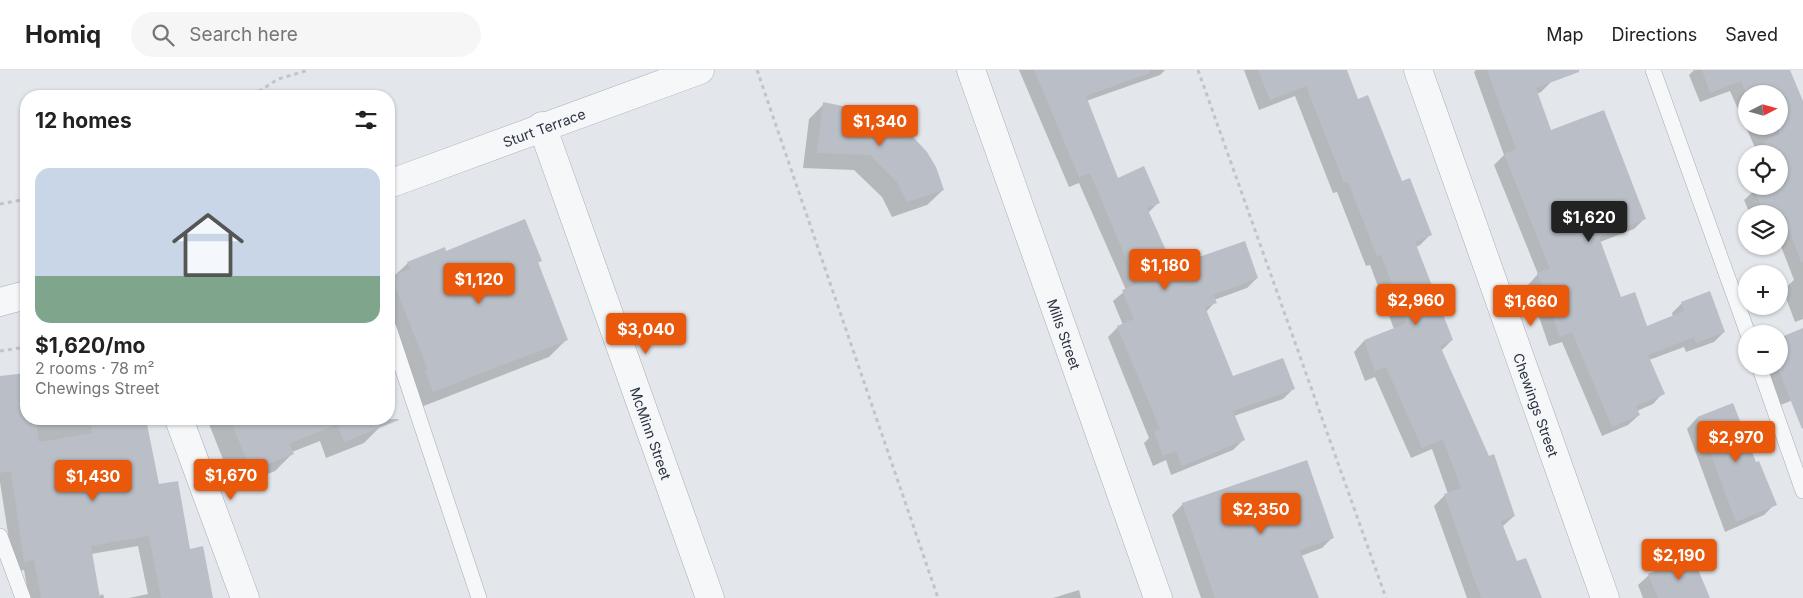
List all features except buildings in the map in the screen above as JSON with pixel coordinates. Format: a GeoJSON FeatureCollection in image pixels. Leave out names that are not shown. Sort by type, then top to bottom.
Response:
{"type":"FeatureCollection","features":[{"type":"Feature","properties":{"kind":"street","name":"Sturt Terrace"},"geometry":{"type":"LineString","coordinates":[[395,182],[542,126],[700,70]]}},
{"type":"Feature","properties":{"kind":"street","name":"Mills Street"},"geometry":{"type":"LineString","coordinates":[[971,70],[1158,598]]}},
{"type":"Feature","properties":{"kind":"street","name":"Chewings Street"},"geometry":{"type":"LineString","coordinates":[[1418,70],[1605,598]]}},
{"type":"Feature","properties":{"kind":"street","name":"McMinn Street"},"geometry":{"type":"LineString","coordinates":[[542,126],[710,598]]}},
{"type":"Feature","properties":{"kind":"street"},"geometry":{"type":"LineString","coordinates":[[0,302],[20,297]]}},
{"type":"Feature","properties":{"kind":"street"},"geometry":{"type":"LineString","coordinates":[[181,425],[245,598]]}},
{"type":"Feature","properties":{"kind":"lane"},"geometry":{"type":"LineString","coordinates":[[1653,70],[1745,325]]}},
{"type":"Feature","properties":{"kind":"lane"},"geometry":{"type":"LineString","coordinates":[[395,346],[480,598]]}},
{"type":"Feature","properties":{"kind":"lane"},"geometry":{"type":"LineString","coordinates":[[1762,375],[1803,490]]}},
{"type":"Feature","properties":{"kind":"lane"},"geometry":{"type":"LineString","coordinates":[[0,536],[24,598]]}},
{"type":"Feature","properties":{"kind":"path"},"geometry":{"type":"LineString","coordinates":[[261,90],[278,79],[309,70]]}},
{"type":"Feature","properties":{"kind":"path"},"geometry":{"type":"LineString","coordinates":[[757,70],[938,598]]}},
{"type":"Feature","properties":{"kind":"path"},"geometry":{"type":"LineString","coordinates":[[1198,70],[1386,598]]}},
{"type":"Feature","properties":{"kind":"path"},"geometry":{"type":"LineString","coordinates":[[0,204],[20,200]]}},
{"type":"Feature","properties":{"kind":"path"},"geometry":{"type":"LineString","coordinates":[[0,351],[20,347]]}}]}
